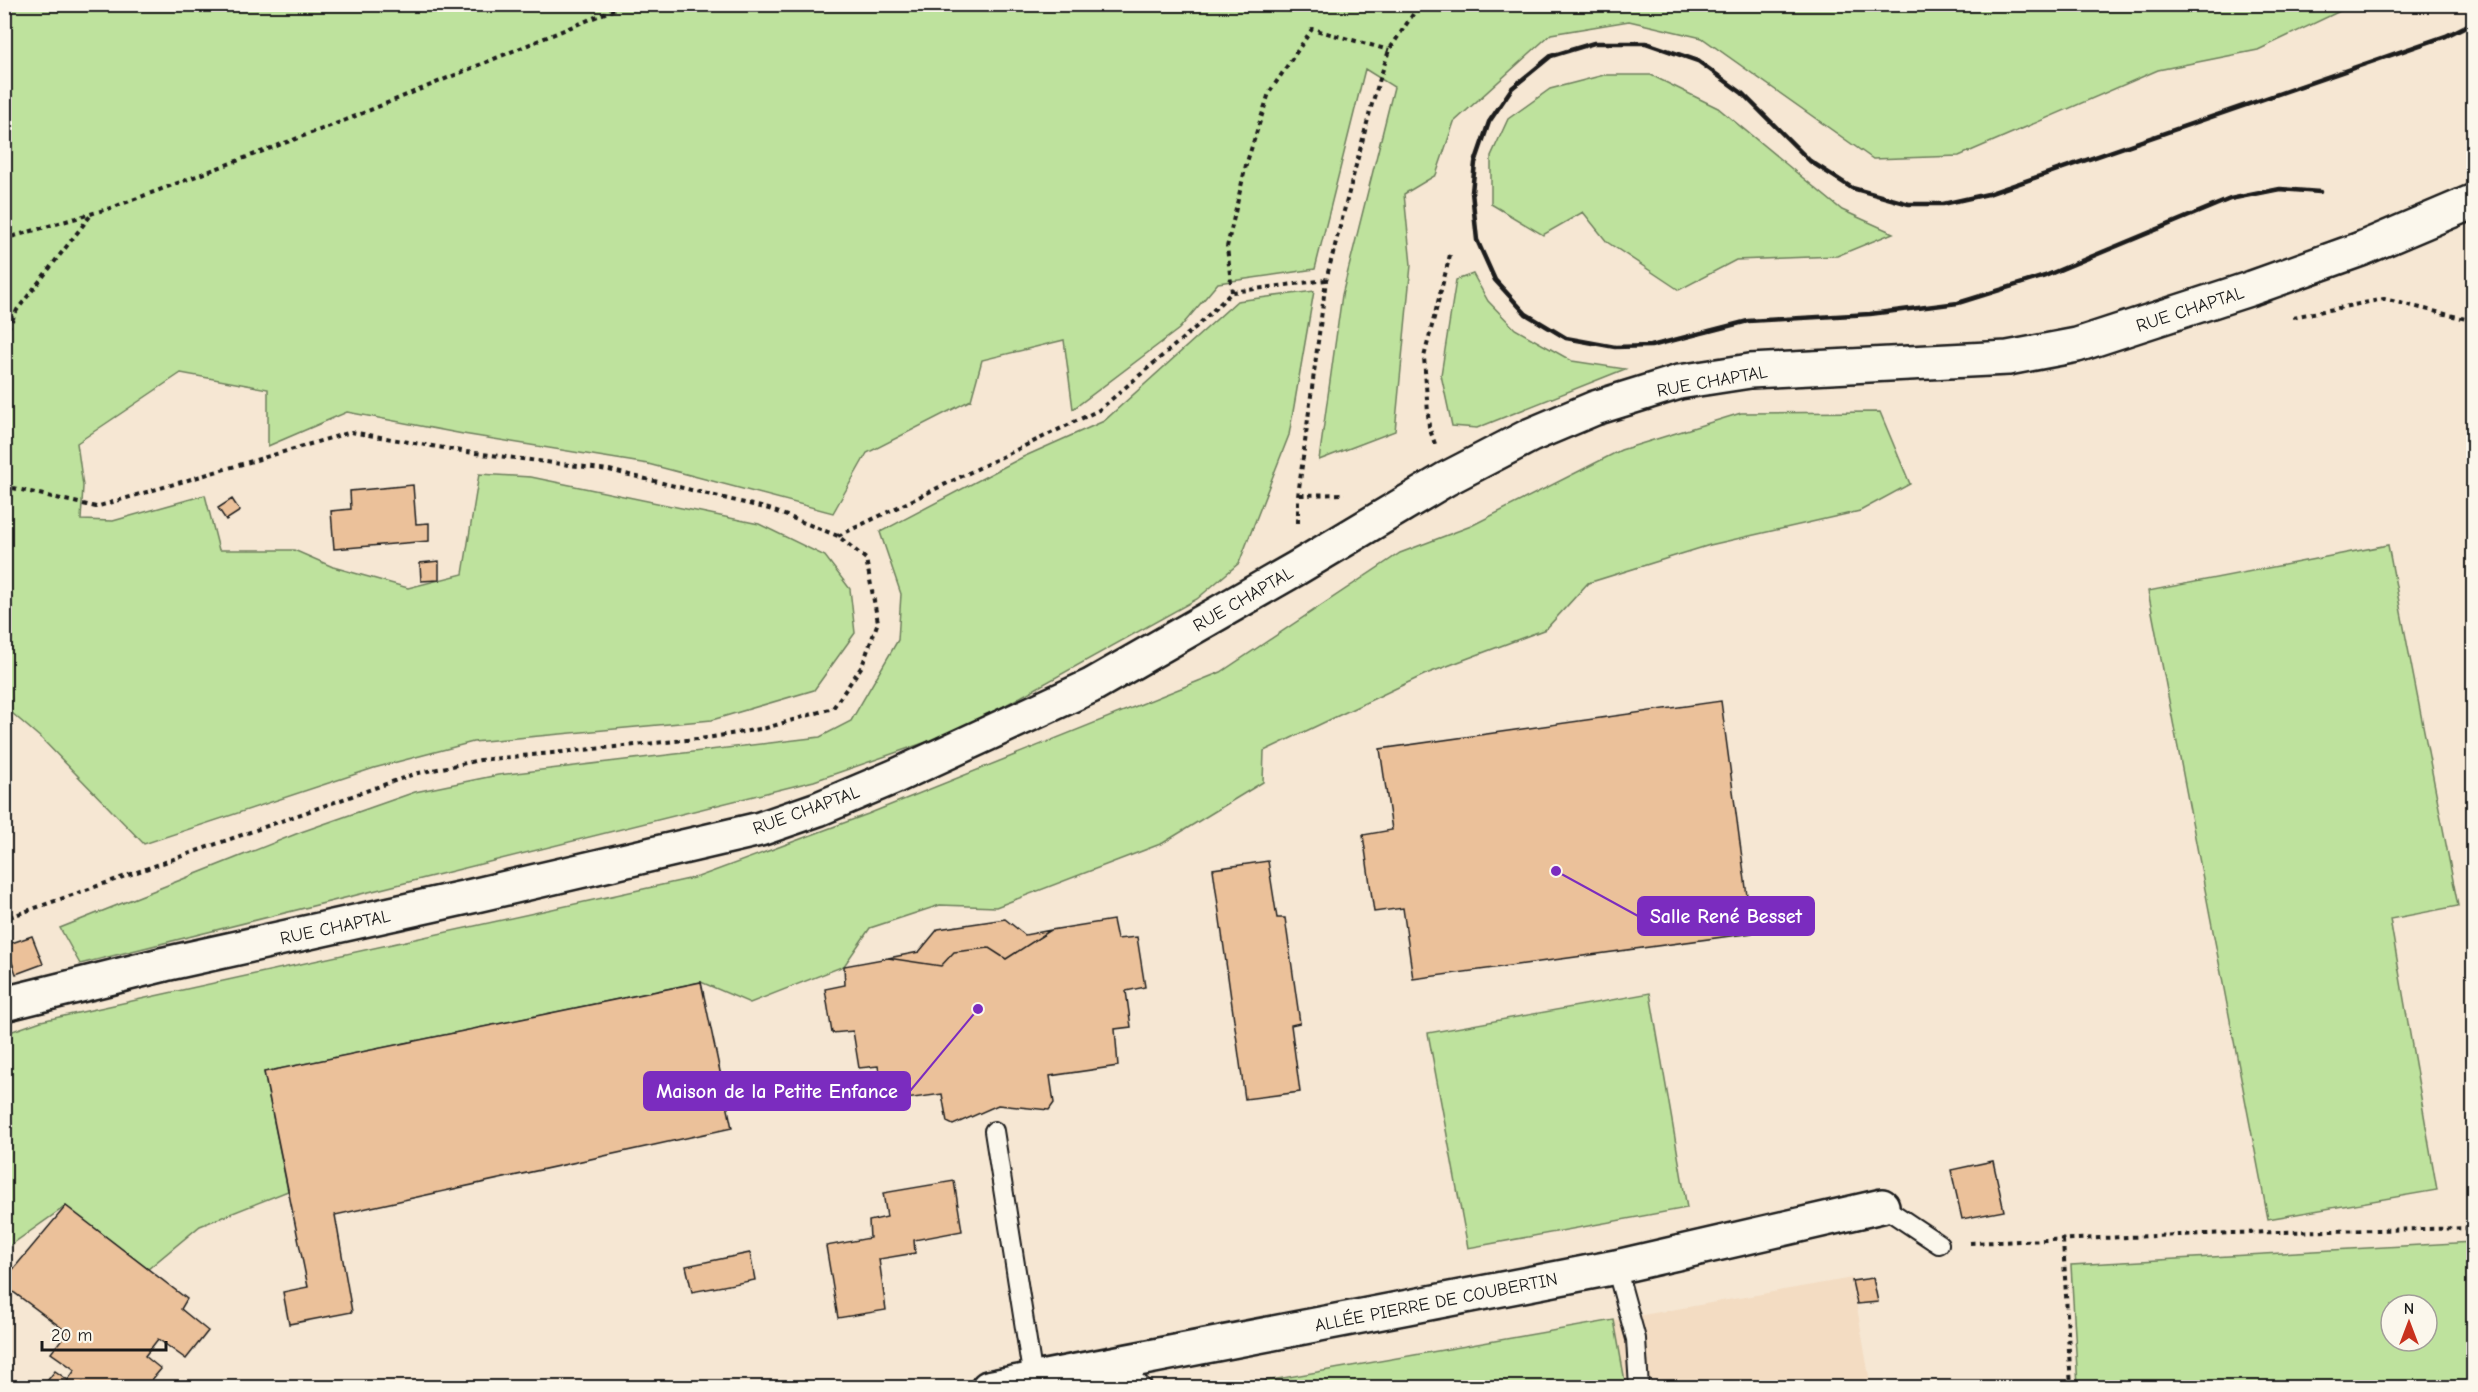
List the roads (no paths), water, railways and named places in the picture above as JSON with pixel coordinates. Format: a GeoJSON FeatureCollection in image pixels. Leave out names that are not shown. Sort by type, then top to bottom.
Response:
{"type":"FeatureCollection","features":[{"type":"Feature","properties":{"kind":"street","name":"RUE CHAPTAL"},"geometry":{"type":"LineString","coordinates":[[4,1004],[165,964],[760,829],[818,809],[896,776],[1091,686],[1297,568],[1446,479],[1531,435],[1595,408],[1679,382],[1762,370],[2008,358],[2077,345],[2229,296],[2361,249],[2474,201]]}},
{"type":"Feature","properties":{"kind":"street","name":"ALLÉE PIERRE DE COUBERTIN"},"geometry":{"type":"LineString","coordinates":[[988,1388],[1616,1267],[1881,1206]]}},
{"type":"Feature","properties":{"kind":"lane"},"geometry":{"type":"LineString","coordinates":[[994,1131],[1033,1379]]}},
{"type":"Feature","properties":{"kind":"lane"},"geometry":{"type":"LineString","coordinates":[[1881,1206],[1939,1244]]}},
{"type":"Feature","properties":{"kind":"lane"},"geometry":{"type":"LineString","coordinates":[[1616,1267],[1636,1340],[1639,1388]]}},
{"type":"Feature","properties":{"kind":"lane"},"geometry":{"type":"LineString","coordinates":[[1115,1363],[1143,1388]]}},
{"type":"Feature","properties":{"kind":"railway"},"geometry":{"type":"LineString","coordinates":[[2320,192],[2280,189],[2230,199],[2045,276],[1958,303],[1870,314],[1748,321],[1651,346],[1615,347],[1566,338],[1526,314],[1495,280],[1477,240],[1472,192],[1475,163],[1489,122],[1512,88],[1551,56],[1594,43],[1646,43],[1698,61],[1742,93],[1810,161],[1852,188],[1909,204],[1943,204],[1988,194],[2446,36],[2474,22]]}},
{"type":"Feature","properties":{"kind":"place","name":"Salle René Besset"},"geometry":{"type":"Point","coordinates":[1556,871]}},
{"type":"Feature","properties":{"kind":"place","name":"Maison de la Petite Enfance"},"geometry":{"type":"Point","coordinates":[978,1009]}}]}
